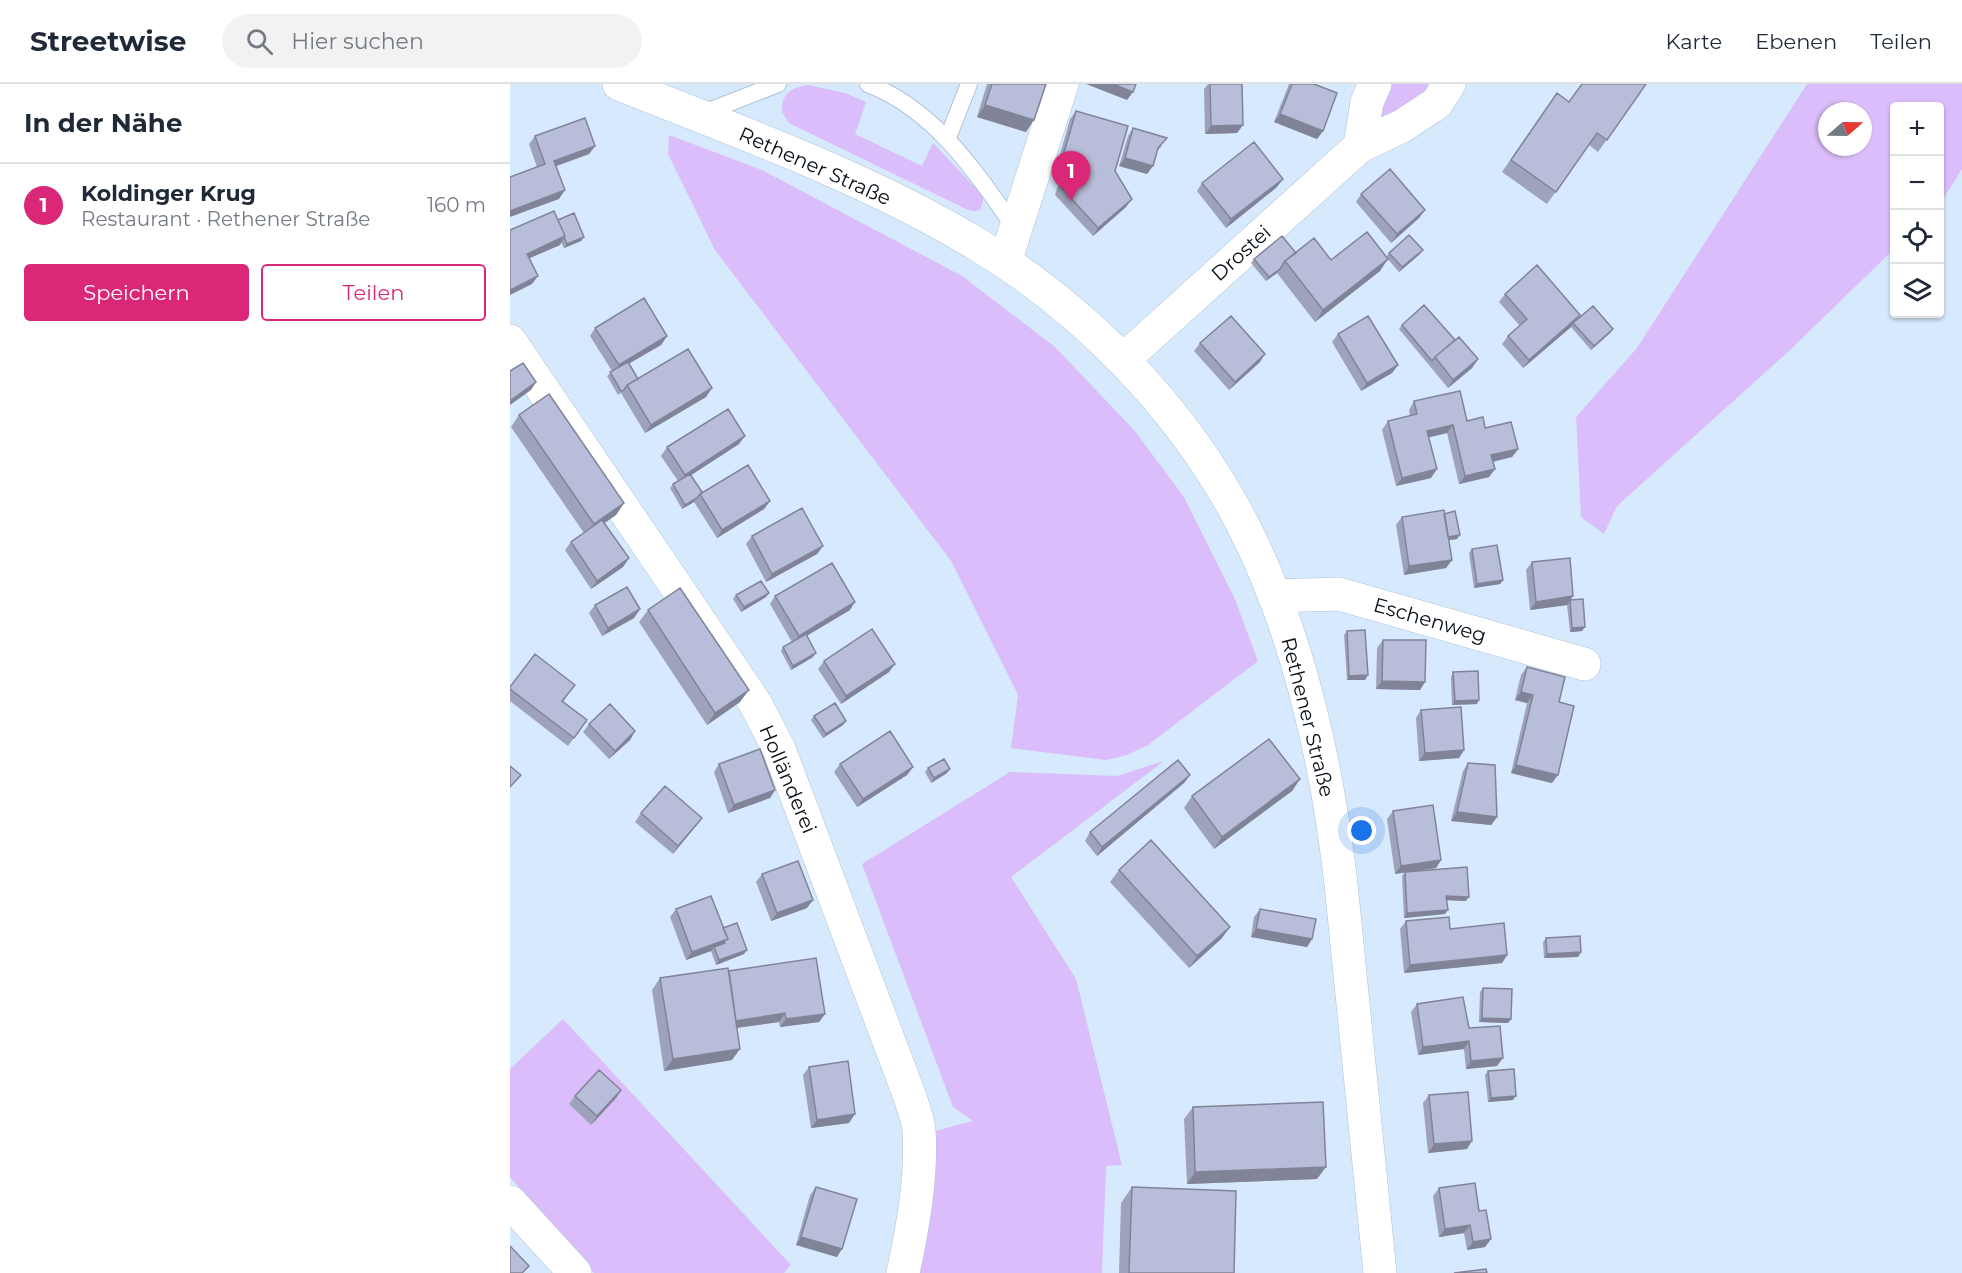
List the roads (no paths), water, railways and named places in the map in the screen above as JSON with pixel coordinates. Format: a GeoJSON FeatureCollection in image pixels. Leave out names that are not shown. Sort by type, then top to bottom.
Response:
{"type":"FeatureCollection","features":[{"type":"Feature","properties":{"kind":"street","name":"Rethener Straße"},"geometry":{"type":"LineString","coordinates":[[619,84],[822,165],[940,223],[1005,262],[1070,312],[1123,360],[1156,395],[1204,459],[1241,521],[1274,596],[1312,716],[1335,827],[1380,1273]]}},
{"type":"Feature","properties":{"kind":"street"},"geometry":{"type":"LineString","coordinates":[[1005,262],[1062,84]]}},
{"type":"Feature","properties":{"kind":"street"},"geometry":{"type":"LineString","coordinates":[[1360,146],[1367,102],[1375,84]]}},
{"type":"Feature","properties":{"kind":"street","name":"Drostei"},"geometry":{"type":"LineString","coordinates":[[1123,360],[1360,146],[1402,126],[1437,103],[1449,84]]}},
{"type":"Feature","properties":{"kind":"street","name":"Holländerei"},"geometry":{"type":"LineString","coordinates":[[510,341],[755,703],[779,749],[910,1097],[919,1127],[919,1159],[914,1214],[903,1273]]}},
{"type":"Feature","properties":{"kind":"street","name":"Eschenweg"},"geometry":{"type":"LineString","coordinates":[[1274,596],[1339,594],[1584,664]]}},
{"type":"Feature","properties":{"kind":"street"},"geometry":{"type":"LineString","coordinates":[[510,1202],[575,1273]]}},
{"type":"Feature","properties":{"kind":"lane"},"geometry":{"type":"LineString","coordinates":[[698,115],[778,84]]}},
{"type":"Feature","properties":{"kind":"lane"},"geometry":{"type":"LineString","coordinates":[[868,84],[895,97],[935,126],[972,167],[1015,228]]}},
{"type":"Feature","properties":{"kind":"lane"},"geometry":{"type":"LineString","coordinates":[[947,140],[969,84]]}},
{"type":"Feature","properties":{"kind":"place","name":"Koldinger Krug"},"geometry":{"type":"Point","coordinates":[1071,201]}}]}
